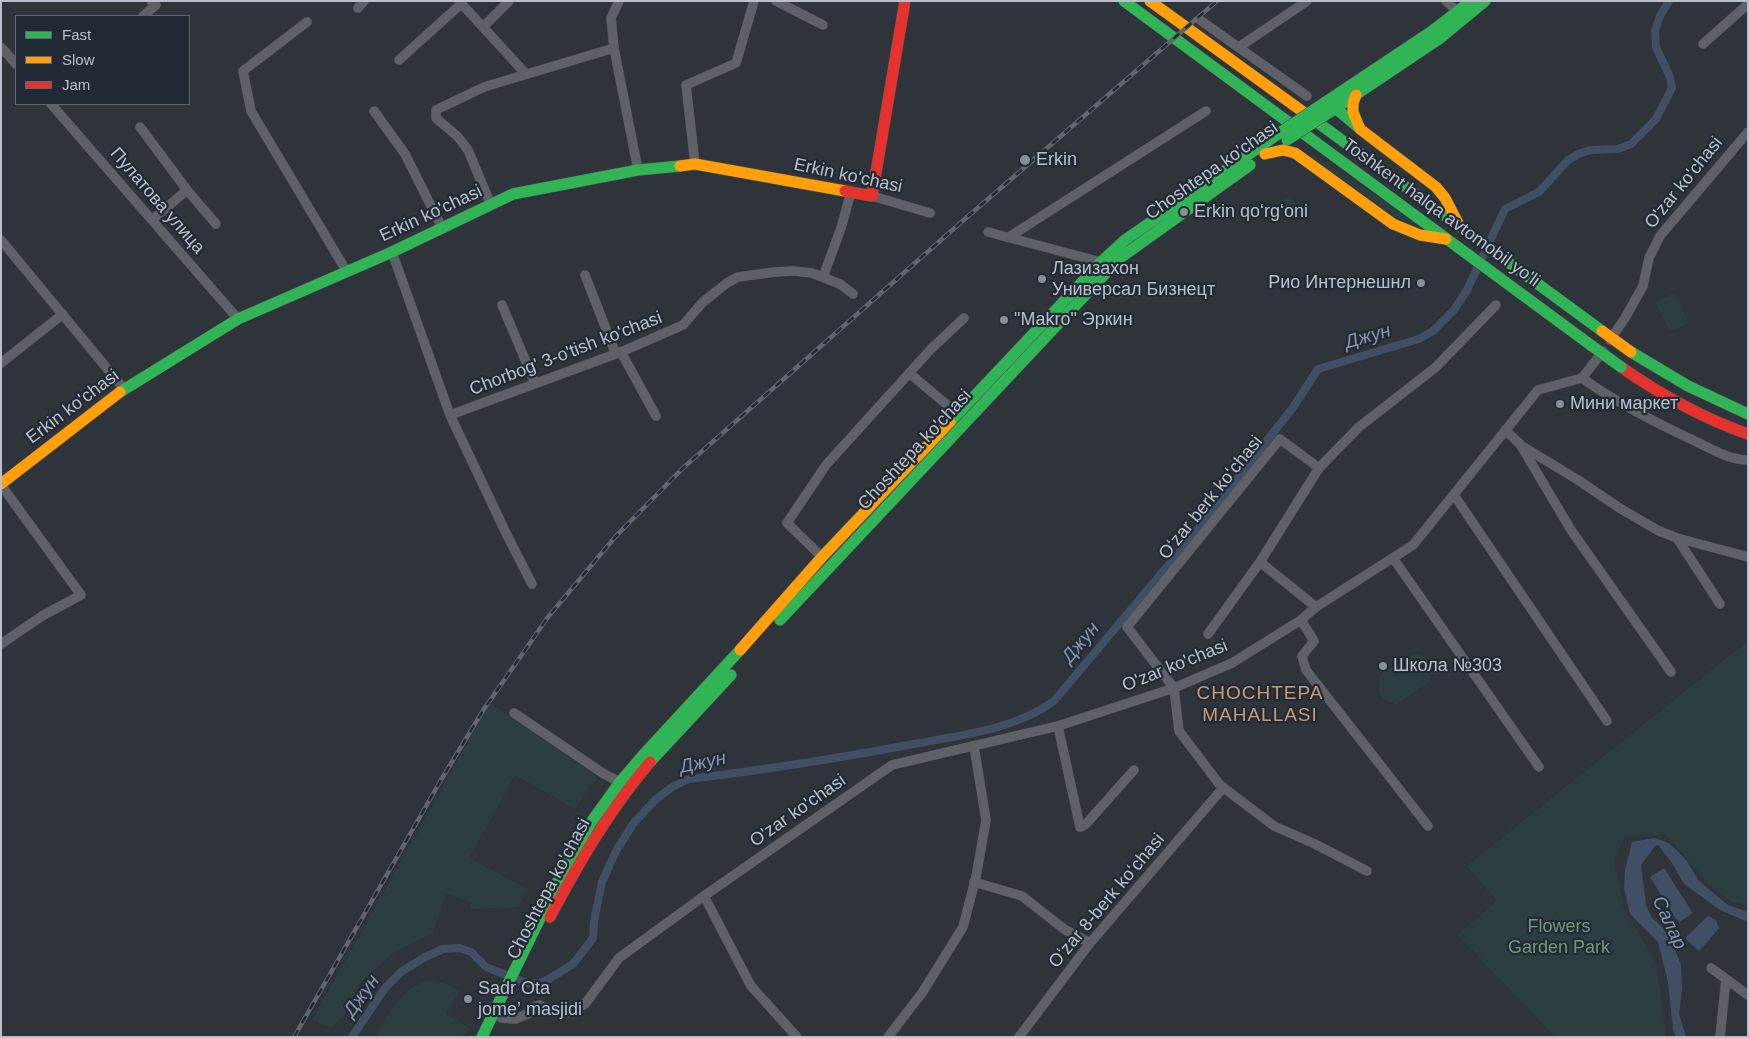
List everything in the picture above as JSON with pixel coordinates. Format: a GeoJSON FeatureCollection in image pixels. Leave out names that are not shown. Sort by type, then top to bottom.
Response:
{"type":"FeatureCollection","features":[{"type":"Feature","properties":{"kind":"main road"},"geometry":{"type":"LineString","coordinates":[[872,196],[905,1]]}},
{"type":"Feature","properties":{"kind":"main road","name":"Toshkent halqa avtomobil yo'li"},"geometry":{"type":"LineString","coordinates":[[1124,1],[1648,386],[1690,410],[1748,434]]}},
{"type":"Feature","properties":{"kind":"main road","name":"Toshkent halqa avtomobil yo'li"},"geometry":{"type":"LineString","coordinates":[[1150,1],[1631,352],[1663,373],[1710,398],[1748,414]]}},
{"type":"Feature","properties":{"kind":"main road","name":"Choshtepa ko'chasi"},"geometry":{"type":"LineString","coordinates":[[528,953],[552,891],[580,841],[620,782],[765,623],[822,557],[870,515],[1105,265],[1125,240],[1329,106],[1471,1]]}},
{"type":"Feature","properties":{"kind":"main road","name":"Choshtepa ko'chasi"},"geometry":{"type":"LineString","coordinates":[[1329,106],[1356,94],[1439,39],[1485,1]]}},
{"type":"Feature","properties":{"kind":"main road"},"geometry":{"type":"LineString","coordinates":[[1356,94],[1353,115],[1360,129]]}},
{"type":"Feature","properties":{"kind":"main road"},"geometry":{"type":"LineString","coordinates":[[1329,106],[1436,187],[1445,198],[1459,225]]}},
{"type":"Feature","properties":{"kind":"main road","name":"Choshtepa ko'chasi"},"geometry":{"type":"LineString","coordinates":[[482,1037],[503,1004],[528,953],[580,861],[616,804],[640,774],[770,631],[958,414],[1105,265],[1132,249],[1265,154],[1284,136]]}},
{"type":"Feature","properties":{"kind":"main road"},"geometry":{"type":"LineString","coordinates":[[1265,154],[1278,150],[1291,151],[1393,224],[1420,235],[1448,239]]}},
{"type":"Feature","properties":{"kind":"main road","name":"Erkin ko'chasi"},"geometry":{"type":"LineString","coordinates":[[1,484],[124,389],[238,319],[392,252],[513,194],[638,170],[695,164],[872,196]]}},
{"type":"Feature","properties":{"kind":"main road","name":"Choshtepa ko'chasi"},"geometry":{"type":"LineString","coordinates":[[492,1037],[501,1018],[503,1004]]}},
{"type":"Feature","properties":{"kind":"street"},"geometry":{"type":"LineString","coordinates":[[144,15],[156,5],[151,1]]}},
{"type":"Feature","properties":{"kind":"street"},"geometry":{"type":"LineString","coordinates":[[483,27],[509,1]]}},
{"type":"Feature","properties":{"kind":"street"},"geometry":{"type":"LineString","coordinates":[[619,1],[611,18],[614,48],[638,170]]}},
{"type":"Feature","properties":{"kind":"street"},"geometry":{"type":"LineString","coordinates":[[695,164],[686,85],[736,64],[754,1]]}},
{"type":"Feature","properties":{"kind":"street"},"geometry":{"type":"LineString","coordinates":[[776,1],[823,25]]}},
{"type":"Feature","properties":{"kind":"street"},"geometry":{"type":"LineString","coordinates":[[1239,48],[1307,1]]}},
{"type":"Feature","properties":{"kind":"street"},"geometry":{"type":"LineString","coordinates":[[1446,1],[1458,12]]}},
{"type":"Feature","properties":{"kind":"street"},"geometry":{"type":"LineString","coordinates":[[400,60],[460,2],[526,74]]}},
{"type":"Feature","properties":{"kind":"street"},"geometry":{"type":"LineString","coordinates":[[1703,44],[1748,4]]}},
{"type":"Feature","properties":{"kind":"street"},"geometry":{"type":"LineString","coordinates":[[1200,20],[1307,96]]}},
{"type":"Feature","properties":{"kind":"street"},"geometry":{"type":"LineString","coordinates":[[307,22],[243,72],[251,111],[347,272]]}},
{"type":"Feature","properties":{"kind":"street"},"geometry":{"type":"LineString","coordinates":[[1,47],[15,63]]}},
{"type":"Feature","properties":{"kind":"street"},"geometry":{"type":"LineString","coordinates":[[491,205],[468,150],[458,137],[436,118],[435,112],[438,108],[484,87],[614,48]]}},
{"type":"Feature","properties":{"kind":"street","name":"Пулатова улица"},"geometry":{"type":"LineString","coordinates":[[52,105],[238,319]]}},
{"type":"Feature","properties":{"kind":"street"},"geometry":{"type":"LineString","coordinates":[[374,111],[405,154],[442,228]]}},
{"type":"Feature","properties":{"kind":"street"},"geometry":{"type":"LineString","coordinates":[[1009,237],[1206,111]]}},
{"type":"Feature","properties":{"kind":"street"},"geometry":{"type":"LineString","coordinates":[[140,127],[187,190],[216,224]]}},
{"type":"Feature","properties":{"kind":"street","name":"O'zar ko'chasi"},"geometry":{"type":"LineString","coordinates":[[501,1018],[516,1019],[530,1012],[534,1007],[539,1006],[562,1012],[572,1012],[585,1004],[619,958],[704,896],[892,766],[1058,726],[1174,688],[1232,663],[1413,546],[1538,390],[1582,378],[1625,318],[1643,286],[1649,258],[1660,236],[1748,132]]}},
{"type":"Feature","properties":{"kind":"street"},"geometry":{"type":"LineString","coordinates":[[152,220],[187,190]]}},
{"type":"Feature","properties":{"kind":"street"},"geometry":{"type":"LineString","coordinates":[[823,277],[841,228],[851,192]]}},
{"type":"Feature","properties":{"kind":"street","name":"Erkin ko'chasi"},"geometry":{"type":"LineString","coordinates":[[872,196],[930,213]]}},
{"type":"Feature","properties":{"kind":"street"},"geometry":{"type":"LineString","coordinates":[[988,232],[1105,265]]}},
{"type":"Feature","properties":{"kind":"street"},"geometry":{"type":"LineString","coordinates":[[1,240],[124,389]]}},
{"type":"Feature","properties":{"kind":"street"},"geometry":{"type":"LineString","coordinates":[[392,252],[450,415],[532,584]]}},
{"type":"Feature","properties":{"kind":"street","name":"Chorbog' 3-o'tish ko'chasi"},"geometry":{"type":"LineString","coordinates":[[450,415],[621,352],[684,325],[704,302],[727,283],[738,277],[794,271],[812,273],[840,284],[853,294]]}},
{"type":"Feature","properties":{"kind":"street"},"geometry":{"type":"LineString","coordinates":[[585,275],[615,352],[621,352],[656,416]]}},
{"type":"Feature","properties":{"kind":"street"},"geometry":{"type":"LineString","coordinates":[[502,305],[535,383]]}},
{"type":"Feature","properties":{"kind":"street"},"geometry":{"type":"LineString","coordinates":[[1208,634],[1260,562],[1318,468],[1359,427],[1436,367],[1496,305]]}},
{"type":"Feature","properties":{"kind":"street"},"geometry":{"type":"LineString","coordinates":[[1,362],[63,314]]}},
{"type":"Feature","properties":{"kind":"street"},"geometry":{"type":"LineString","coordinates":[[822,557],[787,524],[826,465],[930,349],[964,318]]}},
{"type":"Feature","properties":{"kind":"street"},"geometry":{"type":"LineString","coordinates":[[910,373],[958,414]]}},
{"type":"Feature","properties":{"kind":"street"},"geometry":{"type":"LineString","coordinates":[[1582,378],[1627,406],[1678,433],[1725,455],[1739,460],[1748,460]]}},
{"type":"Feature","properties":{"kind":"street"},"geometry":{"type":"LineString","coordinates":[[1505,430],[1520,444],[1643,523],[1677,538],[1748,557]]}},
{"type":"Feature","properties":{"kind":"street","name":"Oʻzar berk koʻchasi"},"geometry":{"type":"LineString","coordinates":[[1174,688],[1127,627],[1280,439],[1318,468]]}},
{"type":"Feature","properties":{"kind":"street"},"geometry":{"type":"LineString","coordinates":[[1520,444],[1571,530],[1670,672]]}},
{"type":"Feature","properties":{"kind":"street"},"geometry":{"type":"LineString","coordinates":[[1,484],[81,595],[42,616],[1,644]]}},
{"type":"Feature","properties":{"kind":"street"},"geometry":{"type":"LineString","coordinates":[[1454,495],[1607,721]]}},
{"type":"Feature","properties":{"kind":"street"},"geometry":{"type":"LineString","coordinates":[[1677,538],[1720,604]]}},
{"type":"Feature","properties":{"kind":"street"},"geometry":{"type":"LineString","coordinates":[[1393,558],[1539,767]]}},
{"type":"Feature","properties":{"kind":"street"},"geometry":{"type":"LineString","coordinates":[[1260,562],[1316,607]]}},
{"type":"Feature","properties":{"kind":"street"},"geometry":{"type":"LineString","coordinates":[[1301,620],[1314,640],[1302,656],[1306,670],[1428,826]]}},
{"type":"Feature","properties":{"kind":"street"},"geometry":{"type":"LineString","coordinates":[[1174,688],[1179,731],[1223,788],[1274,826],[1316,844],[1367,871]]}},
{"type":"Feature","properties":{"kind":"street"},"geometry":{"type":"LineString","coordinates":[[514,713],[604,774],[620,782]]}},
{"type":"Feature","properties":{"kind":"street"},"geometry":{"type":"LineString","coordinates":[[1058,726],[1080,827],[1086,824],[1134,770]]}},
{"type":"Feature","properties":{"kind":"street"},"geometry":{"type":"LineString","coordinates":[[888,1037],[922,993],[963,928],[986,820],[974,746]]}},
{"type":"Feature","properties":{"kind":"street","name":"Oʻzar 8-berk koʻchasi"},"geometry":{"type":"LineString","coordinates":[[1019,1037],[1090,943],[1223,788]]}},
{"type":"Feature","properties":{"kind":"street"},"geometry":{"type":"LineString","coordinates":[[974,882],[1022,896],[1064,929],[1090,943]]}},
{"type":"Feature","properties":{"kind":"street"},"geometry":{"type":"LineString","coordinates":[[704,896],[751,986],[797,1037]]}},
{"type":"Feature","properties":{"kind":"street"},"geometry":{"type":"LineString","coordinates":[[1711,968],[1748,995]]}},
{"type":"Feature","properties":{"kind":"street"},"geometry":{"type":"LineString","coordinates":[[1720,1037],[1726,979]]}},
{"type":"Feature","properties":{"kind":"green space"},"geometry":{"type":"Polygon","coordinates":[[[1304,149],[1380,198],[1421,228],[1396,217],[1312,158],[1304,149]]]}},
{"type":"Feature","properties":{"kind":"green space"},"geometry":{"type":"Polygon","coordinates":[[[1290,195],[1298,207],[1278,220],[1270,209],[1290,195]]]}},
{"type":"Feature","properties":{"kind":"green space"},"geometry":{"type":"Polygon","coordinates":[[[1675,293],[1689,323],[1670,332],[1655,302],[1675,293]]]}},
{"type":"Feature","properties":{"kind":"green space","name":"Flowers Garden Park"},"geometry":{"type":"Polygon","coordinates":[[[1748,641],[1748,905],[1732,902],[1710,886],[1666,835],[1625,836],[1614,860],[1624,909],[1656,963],[1666,1037],[1555,1037],[1458,935],[1497,901],[1467,866],[1748,641]]]}},
{"type":"Feature","properties":{"kind":"green space"},"geometry":{"type":"Polygon","coordinates":[[[1412,654],[1423,656],[1430,662],[1432,671],[1429,682],[1397,704],[1386,700],[1379,691],[1380,676],[1412,654]]]}},
{"type":"Feature","properties":{"kind":"green space"},"geometry":{"type":"Polygon","coordinates":[[[490,703],[596,776],[575,809],[515,775],[469,858],[528,889],[518,907],[470,909],[471,902],[445,893],[433,933],[393,953],[360,983],[344,1015],[332,1028],[312,1020],[490,703]]]}},
{"type":"Feature","properties":{"kind":"green space"},"geometry":{"type":"Polygon","coordinates":[[[429,981],[443,983],[460,990],[446,1014],[471,1029],[461,1037],[375,1037],[403,995],[419,984],[429,981]]]}},
{"type":"Feature","properties":{"kind":"water","name":"Салар"},"geometry":{"type":"Polygon","coordinates":[[[1654,838],[1669,843],[1687,861],[1699,881],[1728,905],[1748,912],[1748,922],[1720,910],[1684,884],[1672,863],[1658,845],[1656,845],[1641,865],[1646,905],[1652,918],[1665,929],[1670,937],[1681,965],[1682,989],[1679,1014],[1686,1037],[1676,1037],[1673,1029],[1668,982],[1658,942],[1630,914],[1624,888],[1625,870],[1632,842],[1654,838]]]}},
{"type":"Feature","properties":{"kind":"water"},"geometry":{"type":"Polygon","coordinates":[[[1664,868],[1693,913],[1680,922],[1676,919],[1650,877],[1664,868]]]}},
{"type":"Feature","properties":{"kind":"water"},"geometry":{"type":"Polygon","coordinates":[[[1708,916],[1716,920],[1719,928],[1699,951],[1685,938],[1708,916]]]}},
{"type":"Feature","properties":{"kind":"waterway","name":"Джун"},"geometry":{"type":"LineString","coordinates":[[352,1037],[385,988],[401,972],[425,957],[443,949],[459,948],[471,952],[486,967],[529,984],[549,979],[573,964],[593,938],[594,921],[602,882],[616,851],[633,824],[655,800],[672,787],[689,779],[830,759],[987,730],[1022,719],[1054,701],[1192,537],[1294,406],[1318,369],[1419,339],[1433,331],[1454,310],[1467,290],[1505,209],[1539,192],[1568,160],[1578,154],[1590,150],[1618,149],[1631,144],[1656,119],[1672,88],[1669,75],[1656,47],[1655,31],[1660,16],[1669,1]]}},
{"type":"Feature","properties":{"kind":"railway"},"geometry":{"type":"LineString","coordinates":[[294,1037],[441,780],[484,709],[548,617],[616,536],[683,468],[958,225],[1217,1]]}},
{"type":"Feature","properties":{"kind":"traffic: fast"},"geometry":{"type":"LineString","coordinates":[[1124,1],[1592,346]]}},
{"type":"Feature","properties":{"kind":"traffic: fast"},"geometry":{"type":"LineString","coordinates":[[1324,103],[1432,31],[1471,1]]}},
{"type":"Feature","properties":{"kind":"traffic: fast"},"geometry":{"type":"LineString","coordinates":[[1330,112],[1439,39],[1485,1]]}},
{"type":"Feature","properties":{"kind":"traffic: fast"},"geometry":{"type":"LineString","coordinates":[[1327,101],[1358,127]]}},
{"type":"Feature","properties":{"kind":"traffic: fast"},"geometry":{"type":"LineString","coordinates":[[1281,132],[1324,103]]}},
{"type":"Feature","properties":{"kind":"traffic: fast"},"geometry":{"type":"LineString","coordinates":[[1287,140],[1330,112]]}},
{"type":"Feature","properties":{"kind":"traffic: fast"},"geometry":{"type":"LineString","coordinates":[[1317,122],[1602,331]]}},
{"type":"Feature","properties":{"kind":"traffic: fast"},"geometry":{"type":"LineString","coordinates":[[950,422],[1101,262],[1125,240],[1281,132]]}},
{"type":"Feature","properties":{"kind":"traffic: fast"},"geometry":{"type":"LineString","coordinates":[[780,620],[1120,258],[1250,165]]}},
{"type":"Feature","properties":{"kind":"traffic: fast"},"geometry":{"type":"LineString","coordinates":[[120,392],[238,319],[392,252],[513,194],[638,170],[680,166]]}},
{"type":"Feature","properties":{"kind":"traffic: fast"},"geometry":{"type":"LineString","coordinates":[[1592,346],[1621,367]]}},
{"type":"Feature","properties":{"kind":"traffic: fast"},"geometry":{"type":"LineString","coordinates":[[1631,352],[1688,386],[1748,414]]}},
{"type":"Feature","properties":{"kind":"traffic: fast"},"geometry":{"type":"LineString","coordinates":[[482,1037],[566,865],[592,821],[620,782],[644,754],[740,650]]}},
{"type":"Feature","properties":{"kind":"traffic: fast"},"geometry":{"type":"LineString","coordinates":[[650,762],[731,675]]}},
{"type":"Feature","properties":{"kind":"traffic: slow"},"geometry":{"type":"LineString","coordinates":[[1150,1],[1317,122]]}},
{"type":"Feature","properties":{"kind":"traffic: slow"},"geometry":{"type":"LineString","coordinates":[[1356,95],[1353,103],[1353,112],[1360,129],[1436,187],[1445,198],[1458,223]]}},
{"type":"Feature","properties":{"kind":"traffic: slow"},"geometry":{"type":"LineString","coordinates":[[1265,154],[1283,150],[1295,153],[1393,224],[1420,235],[1446,239]]}},
{"type":"Feature","properties":{"kind":"traffic: slow"},"geometry":{"type":"LineString","coordinates":[[680,166],[695,164],[845,191]]}},
{"type":"Feature","properties":{"kind":"traffic: slow"},"geometry":{"type":"LineString","coordinates":[[1602,331],[1631,352]]}},
{"type":"Feature","properties":{"kind":"traffic: slow"},"geometry":{"type":"LineString","coordinates":[[1,484],[120,392]]}},
{"type":"Feature","properties":{"kind":"traffic: slow"},"geometry":{"type":"LineString","coordinates":[[740,650],[822,557],[950,422]]}},
{"type":"Feature","properties":{"kind":"traffic: jam"},"geometry":{"type":"LineString","coordinates":[[845,191],[872,196],[905,1]]}},
{"type":"Feature","properties":{"kind":"traffic: jam"},"geometry":{"type":"LineString","coordinates":[[1621,367],[1682,405],[1714,421],[1748,434]]}},
{"type":"Feature","properties":{"kind":"traffic: jam"},"geometry":{"type":"LineString","coordinates":[[550,917],[596,836],[635,780],[650,762]]}},
{"type":"Feature","properties":{"kind":"place","name":"Erkin"},"geometry":{"type":"Point","coordinates":[1025,160]}},
{"type":"Feature","properties":{"kind":"place","name":"Erkin qoʻrgʻoni"},"geometry":{"type":"Point","coordinates":[1184,212]}},
{"type":"Feature","properties":{"kind":"place","name":"Лазизахон Универсал Бизнецт"},"geometry":{"type":"Point","coordinates":[1042,279]}},
{"type":"Feature","properties":{"kind":"place","name":"Рио Интернешнл"},"geometry":{"type":"Point","coordinates":[1421,283]}},
{"type":"Feature","properties":{"kind":"place","name":"\"Makro\" Эркин"},"geometry":{"type":"Point","coordinates":[1004,320]}},
{"type":"Feature","properties":{"kind":"place","name":"Мини маркет"},"geometry":{"type":"Point","coordinates":[1560,404]}},
{"type":"Feature","properties":{"kind":"place","name":"Школа №303"},"geometry":{"type":"Point","coordinates":[1383,666]}},
{"type":"Feature","properties":{"kind":"place","name":"Sadr Ota jome’ masjidi"},"geometry":{"type":"Point","coordinates":[468,999]}},
{"type":"Feature","properties":{"kind":"district","name":"CHOCHTEPA MAHALLASI"},"geometry":{"type":"Point","coordinates":[1260,705]}}]}
